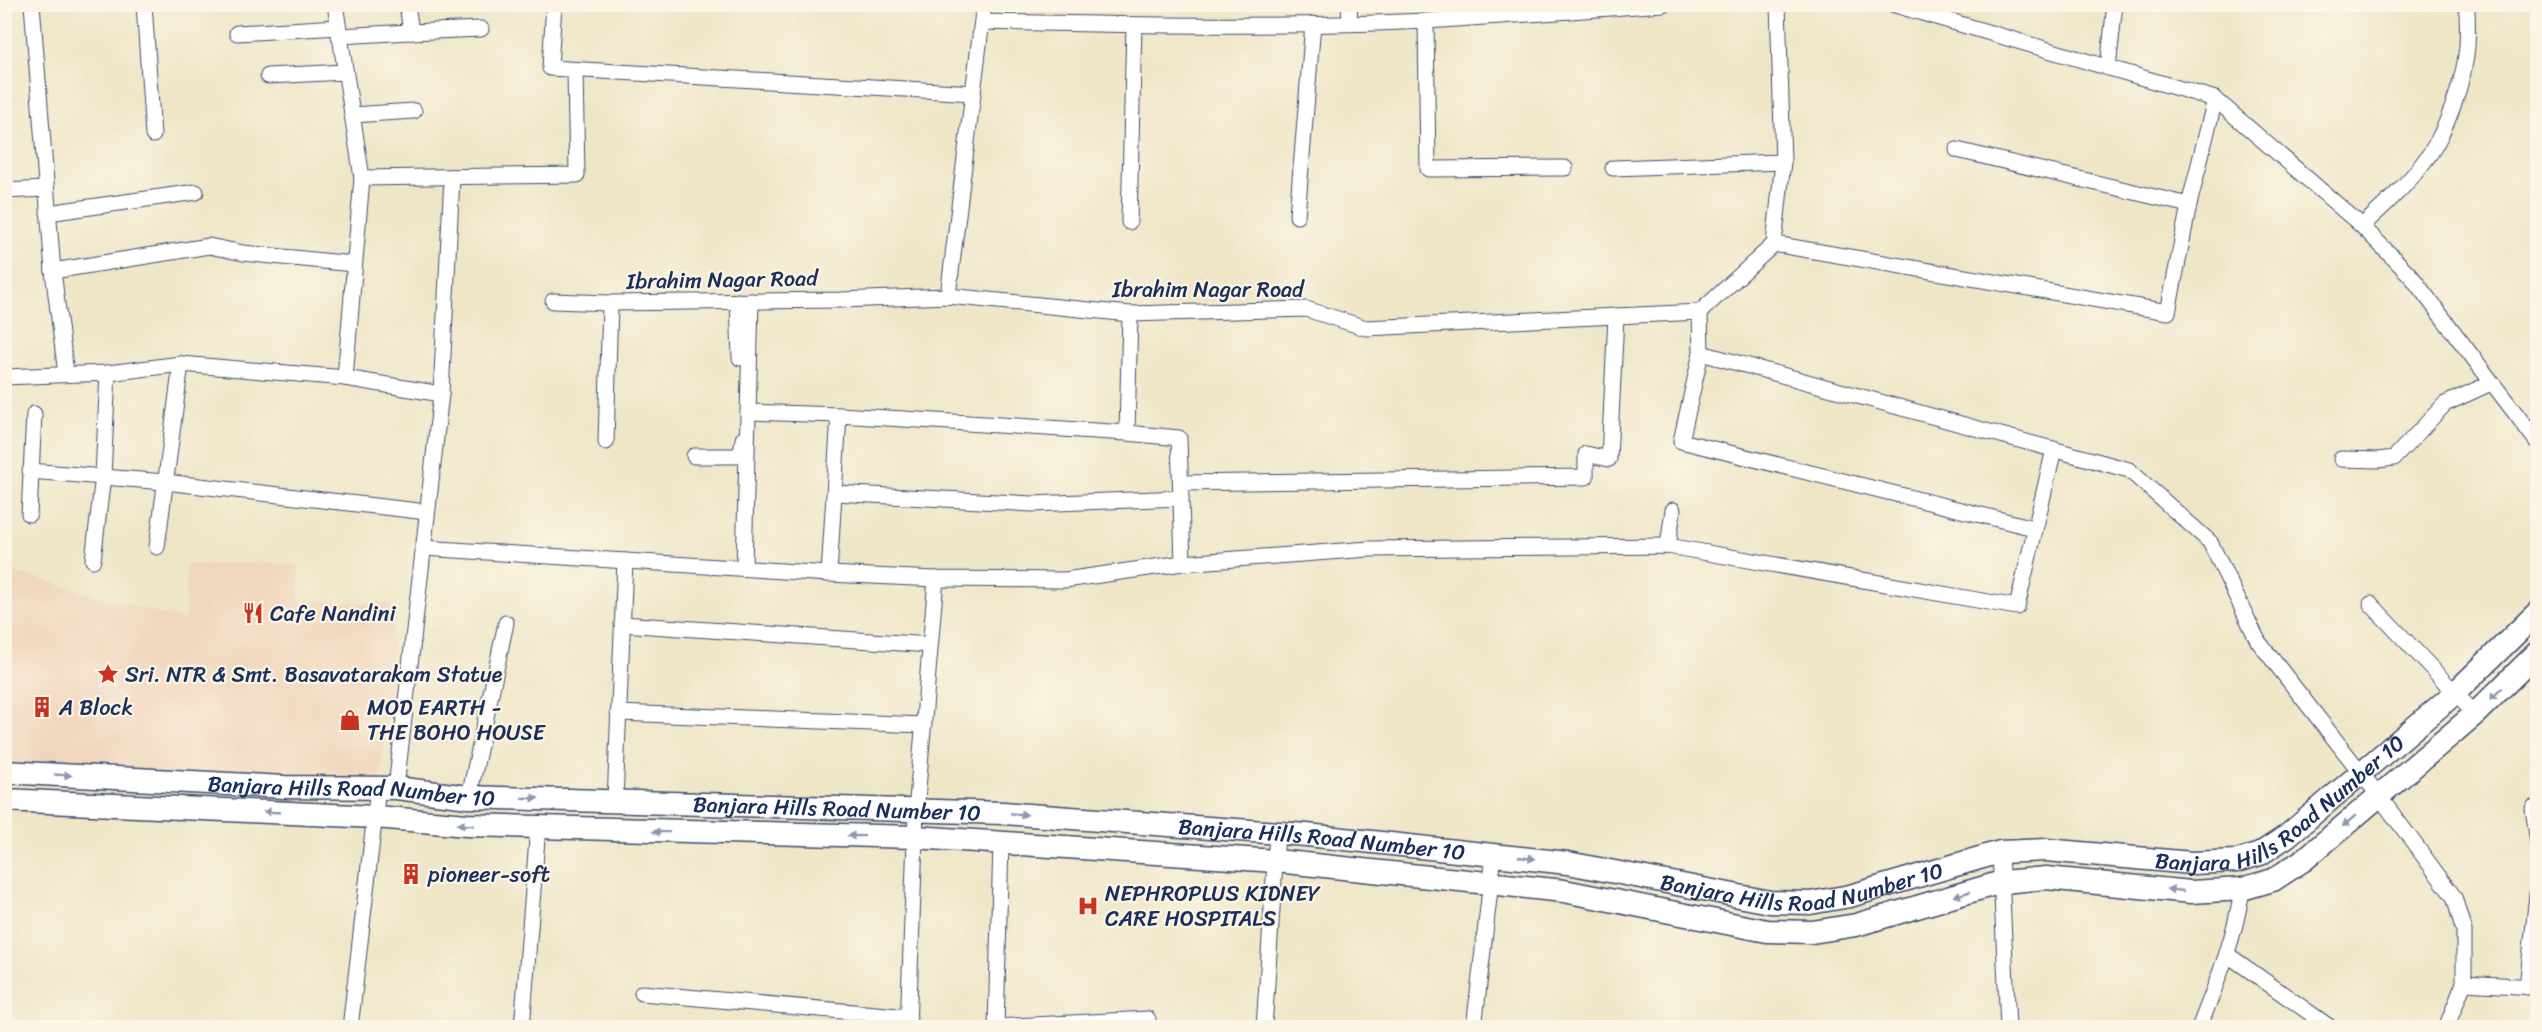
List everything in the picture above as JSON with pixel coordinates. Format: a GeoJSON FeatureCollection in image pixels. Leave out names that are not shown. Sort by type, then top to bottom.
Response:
{"type":"FeatureCollection","features":[{"type":"Feature","properties":{"kind":"main road","name":"Banjara Hills Road Number 10"},"geometry":{"type":"LineString","coordinates":[[4,772],[284,787],[387,788],[469,797],[1003,813],[1277,834],[1568,863],[1770,902],[1810,903],[1850,897],[2000,852],[2046,849],[2192,863],[2237,861],[2260,854],[2287,836],[2456,693],[2538,612]]}},
{"type":"Feature","properties":{"kind":"main road","name":"Banjara Hills Road Number 10"},"geometry":{"type":"LineString","coordinates":[[4,800],[376,817],[467,825],[915,837],[1276,861],[1564,891],[1767,931],[1812,932],[1856,924],[2002,882],[2046,878],[2191,892],[2242,889],[2273,880],[2305,859],[2475,714],[2538,652]]}},
{"type":"Feature","properties":{"kind":"street"},"geometry":{"type":"LineString","coordinates":[[32,4],[52,271],[66,374]]}},
{"type":"Feature","properties":{"kind":"street"},"geometry":{"type":"LineString","coordinates":[[144,4],[153,135]]}},
{"type":"Feature","properties":{"kind":"street"},"geometry":{"type":"LineString","coordinates":[[335,4],[362,178],[345,378]]}},
{"type":"Feature","properties":{"kind":"street"},"geometry":{"type":"LineString","coordinates":[[407,4],[411,32]]}},
{"type":"Feature","properties":{"kind":"street"},"geometry":{"type":"LineString","coordinates":[[554,4],[550,68],[973,93]]}},
{"type":"Feature","properties":{"kind":"street"},"geometry":{"type":"LineString","coordinates":[[948,296],[984,4]]}},
{"type":"Feature","properties":{"kind":"street"},"geometry":{"type":"LineString","coordinates":[[1349,4],[1350,22]]}},
{"type":"Feature","properties":{"kind":"street"},"geometry":{"type":"LineString","coordinates":[[982,22],[1134,25],[1313,24],[1426,21],[1663,4]]}},
{"type":"Feature","properties":{"kind":"street"},"geometry":{"type":"LineString","coordinates":[[1778,4],[1783,162],[1774,244],[1700,312],[1701,353],[1681,441],[2034,528]]}},
{"type":"Feature","properties":{"kind":"street"},"geometry":{"type":"LineString","coordinates":[[1892,4],[2215,99],[2362,226],[2411,276],[2538,443]]}},
{"type":"Feature","properties":{"kind":"street"},"geometry":{"type":"LineString","coordinates":[[2108,68],[2115,4]]}},
{"type":"Feature","properties":{"kind":"street"},"geometry":{"type":"LineString","coordinates":[[2362,226],[2396,195],[2427,158],[2441,132],[2451,110],[2467,48],[2467,4]]}},
{"type":"Feature","properties":{"kind":"street"},"geometry":{"type":"LineString","coordinates":[[1426,21],[1428,169],[1565,168]]}},
{"type":"Feature","properties":{"kind":"street"},"geometry":{"type":"LineString","coordinates":[[1297,216],[1313,24]]}},
{"type":"Feature","properties":{"kind":"street"},"geometry":{"type":"LineString","coordinates":[[1129,222],[1134,25]]}},
{"type":"Feature","properties":{"kind":"street"},"geometry":{"type":"LineString","coordinates":[[237,33],[411,32],[481,29]]}},
{"type":"Feature","properties":{"kind":"street"},"geometry":{"type":"LineString","coordinates":[[362,178],[577,175],[575,71]]}},
{"type":"Feature","properties":{"kind":"street"},"geometry":{"type":"LineString","coordinates":[[268,76],[345,72]]}},
{"type":"Feature","properties":{"kind":"street"},"geometry":{"type":"LineString","coordinates":[[1774,244],[2168,312],[2188,205],[2215,99]]}},
{"type":"Feature","properties":{"kind":"street"},"geometry":{"type":"LineString","coordinates":[[352,115],[414,111]]}},
{"type":"Feature","properties":{"kind":"street"},"geometry":{"type":"LineString","coordinates":[[1958,150],[2188,205]]}},
{"type":"Feature","properties":{"kind":"street"},"geometry":{"type":"LineString","coordinates":[[1613,168],[1783,162]]}},
{"type":"Feature","properties":{"kind":"street"},"geometry":{"type":"LineString","coordinates":[[350,1028],[376,817],[387,788],[423,548],[441,394],[452,177]]}},
{"type":"Feature","properties":{"kind":"street"},"geometry":{"type":"LineString","coordinates":[[4,191],[46,189]]}},
{"type":"Feature","properties":{"kind":"street"},"geometry":{"type":"LineString","coordinates":[[48,213],[195,192]]}},
{"type":"Feature","properties":{"kind":"street"},"geometry":{"type":"LineString","coordinates":[[52,271],[209,246],[243,253],[353,264]]}},
{"type":"Feature","properties":{"kind":"street","name":"Ibrahim Nagar Road"},"geometry":{"type":"LineString","coordinates":[[553,301],[610,303],[948,296],[1130,314],[1306,309],[1366,328],[1700,312]]}},
{"type":"Feature","properties":{"kind":"street"},"geometry":{"type":"LineString","coordinates":[[744,567],[748,412],[745,301]]}},
{"type":"Feature","properties":{"kind":"street"},"geometry":{"type":"LineString","coordinates":[[694,456],[735,456],[741,453],[743,446],[745,301]]}},
{"type":"Feature","properties":{"kind":"street"},"geometry":{"type":"LineString","coordinates":[[606,442],[610,303]]}},
{"type":"Feature","properties":{"kind":"street"},"geometry":{"type":"LineString","coordinates":[[1127,433],[1130,314]]}},
{"type":"Feature","properties":{"kind":"street"},"geometry":{"type":"LineString","coordinates":[[836,493],[1032,504],[1182,490],[1586,477],[1586,454],[1609,459],[1616,316]]}},
{"type":"Feature","properties":{"kind":"street"},"geometry":{"type":"LineString","coordinates":[[1701,353],[2129,470],[2210,542],[2258,641],[2379,796],[2454,897],[2464,931],[2464,983],[2446,1028]]}},
{"type":"Feature","properties":{"kind":"street"},"geometry":{"type":"LineString","coordinates":[[4,377],[108,373],[181,364],[345,378],[441,394]]}},
{"type":"Feature","properties":{"kind":"street"},"geometry":{"type":"LineString","coordinates":[[158,547],[181,364]]}},
{"type":"Feature","properties":{"kind":"street"},"geometry":{"type":"LineString","coordinates":[[93,560],[103,476],[108,373]]}},
{"type":"Feature","properties":{"kind":"street"},"geometry":{"type":"LineString","coordinates":[[2341,459],[2394,458],[2445,404],[2491,382]]}},
{"type":"Feature","properties":{"kind":"street"},"geometry":{"type":"LineString","coordinates":[[748,412],[839,415],[1179,438],[1183,563]]}},
{"type":"Feature","properties":{"kind":"street"},"geometry":{"type":"LineString","coordinates":[[29,514],[34,414]]}},
{"type":"Feature","properties":{"kind":"street"},"geometry":{"type":"LineString","coordinates":[[829,574],[836,493],[839,415]]}},
{"type":"Feature","properties":{"kind":"street"},"geometry":{"type":"LineString","coordinates":[[423,548],[829,574],[936,579],[1065,580],[1183,563],[1370,549],[1668,546],[2018,607],[2034,528],[2054,449]]}},
{"type":"Feature","properties":{"kind":"street"},"geometry":{"type":"LineString","coordinates":[[30,471],[165,482],[427,512]]}},
{"type":"Feature","properties":{"kind":"street"},"geometry":{"type":"LineString","coordinates":[[1668,546],[1673,510]]}},
{"type":"Feature","properties":{"kind":"street"},"geometry":{"type":"LineString","coordinates":[[615,802],[625,561]]}},
{"type":"Feature","properties":{"kind":"street"},"geometry":{"type":"LineString","coordinates":[[642,993],[909,1022],[916,812],[936,579]]}},
{"type":"Feature","properties":{"kind":"street"},"geometry":{"type":"LineString","coordinates":[[2372,604],[2475,714]]}},
{"type":"Feature","properties":{"kind":"street"},"geometry":{"type":"LineString","coordinates":[[469,797],[506,623]]}},
{"type":"Feature","properties":{"kind":"street"},"geometry":{"type":"LineString","coordinates":[[622,624],[930,645]]}},
{"type":"Feature","properties":{"kind":"street"},"geometry":{"type":"LineString","coordinates":[[618,713],[924,725]]}},
{"type":"Feature","properties":{"kind":"street"},"geometry":{"type":"LineString","coordinates":[[2533,808],[2538,843]]}},
{"type":"Feature","properties":{"kind":"street"},"geometry":{"type":"LineString","coordinates":[[522,1028],[538,827]]}},
{"type":"Feature","properties":{"kind":"street"},"geometry":{"type":"LineString","coordinates":[[1264,1028],[1277,834]]}},
{"type":"Feature","properties":{"kind":"street"},"geometry":{"type":"LineString","coordinates":[[1001,842],[996,1027],[1148,1019]]}},
{"type":"Feature","properties":{"kind":"street"},"geometry":{"type":"LineString","coordinates":[[2000,852],[2008,1028]]}},
{"type":"Feature","properties":{"kind":"street"},"geometry":{"type":"LineString","coordinates":[[1474,1028],[1494,855]]}},
{"type":"Feature","properties":{"kind":"street"},"geometry":{"type":"LineString","coordinates":[[2464,983],[2532,987],[2538,886]]}},
{"type":"Feature","properties":{"kind":"street"},"geometry":{"type":"LineString","coordinates":[[2199,1028],[2228,955],[2237,925],[2242,889]]}},
{"type":"Feature","properties":{"kind":"street"},"geometry":{"type":"LineString","coordinates":[[2228,955],[2331,1028]]}},
{"type":"Feature","properties":{"kind":"shaded area"},"geometry":{"type":"Polygon","coordinates":[[[186,564],[299,564],[299,600],[392,604],[392,649],[380,783],[5,769],[5,566],[15,572],[186,621],[186,564]]]}},
{"type":"Feature","properties":{"kind":"place","name":"Cafe Nandini"},"geometry":{"type":"Point","coordinates":[253,613]}},
{"type":"Feature","properties":{"kind":"place","name":"Sri. NTR & Smt. Basavatarakam Statue"},"geometry":{"type":"Point","coordinates":[108,674]}},
{"type":"Feature","properties":{"kind":"place","name":"A Block"},"geometry":{"type":"Point","coordinates":[42,707]}},
{"type":"Feature","properties":{"kind":"place","name":"MOD EARTH - THE BOHO HOUSE"},"geometry":{"type":"Point","coordinates":[350,720]}},
{"type":"Feature","properties":{"kind":"place","name":"pioneer-soft"},"geometry":{"type":"Point","coordinates":[411,874]}},
{"type":"Feature","properties":{"kind":"place","name":"NEPHROPLUS KIDNEY CARE HOSPITALS"},"geometry":{"type":"Point","coordinates":[1088,906]}}]}
